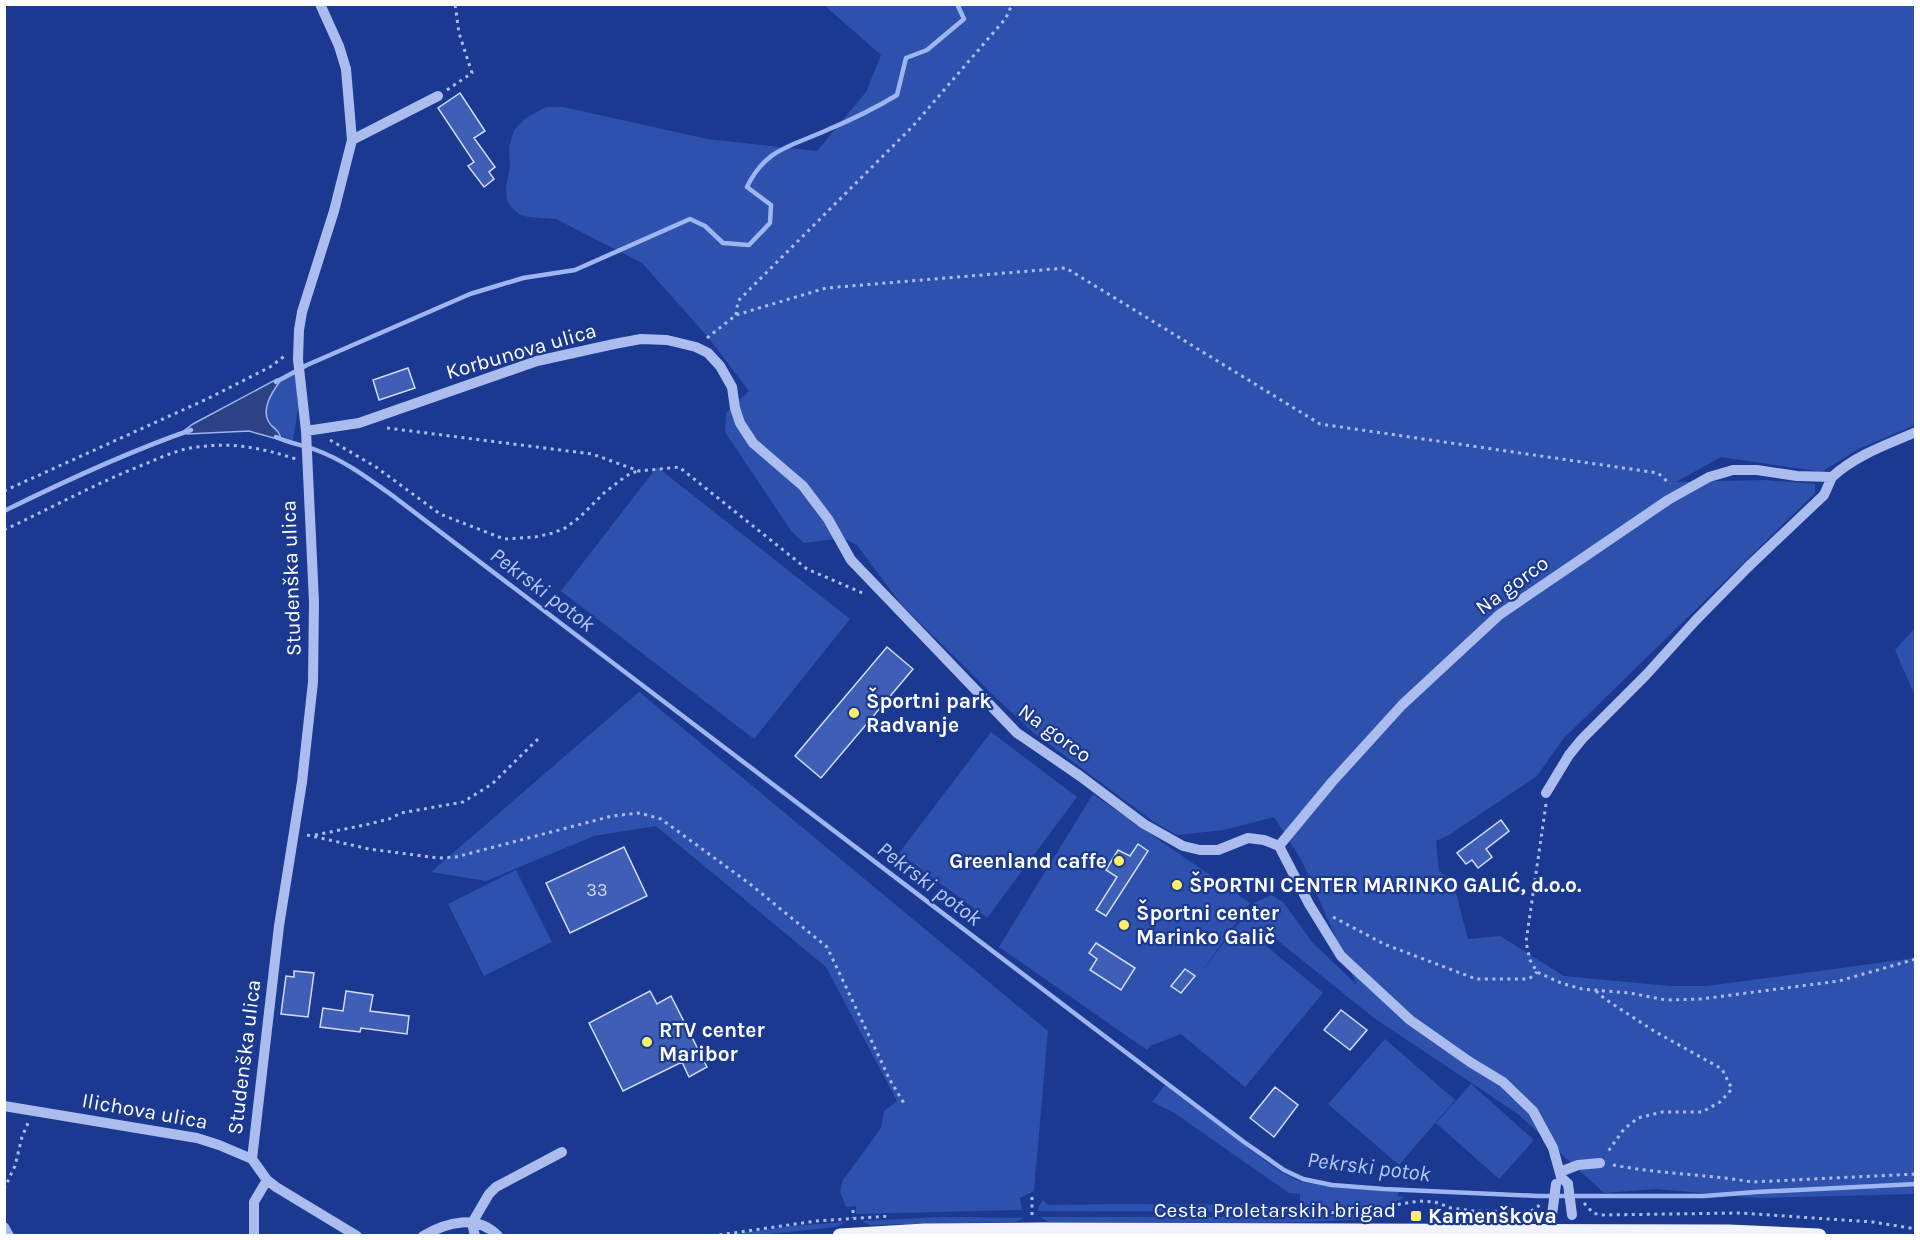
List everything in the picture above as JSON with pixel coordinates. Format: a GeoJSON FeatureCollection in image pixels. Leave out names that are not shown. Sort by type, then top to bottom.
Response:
{"type":"FeatureCollection","features":[{"type":"Feature","properties":{"kind":"main road","name":"Cesta Proletarskih brigad"},"geometry":{"type":"LineString","coordinates":[[840,1236],[925,1231],[1042,1230],[1550,1232],[1575,1234],[1729,1232],[1819,1236]]}},
{"type":"Feature","properties":{"kind":"street","name":"Studenška ulica"},"geometry":{"type":"LineString","coordinates":[[252,1159],[266,1032],[310,723],[313,682],[314,602],[306,460],[310,433],[297,347],[302,312],[334,211],[352,140],[346,69],[339,46],[320,4]]}},
{"type":"Feature","properties":{"kind":"street"},"geometry":{"type":"LineString","coordinates":[[352,140],[438,96]]}},
{"type":"Feature","properties":{"kind":"street","name":"Korbunova ulica"},"geometry":{"type":"LineString","coordinates":[[310,433],[358,423],[537,362],[581,351],[641,339],[682,342],[708,353],[720,366],[732,387],[740,423],[753,443],[802,486],[828,519],[851,560]]}},
{"type":"Feature","properties":{"kind":"street"},"geometry":{"type":"LineString","coordinates":[[1546,793],[1569,755],[1582,739],[1733,582],[1824,495],[1832,477],[1845,465],[1860,456],[1916,432]]}},
{"type":"Feature","properties":{"kind":"street","name":"Na gorco"},"geometry":{"type":"LineString","coordinates":[[851,560],[1017,734],[1080,776],[1144,824],[1184,846],[1200,850],[1218,850],[1248,838],[1264,840],[1279,846],[1332,782],[1402,705],[1499,615],[1680,493],[1709,477],[1733,471],[1757,470],[1797,476],[1832,477]]}},
{"type":"Feature","properties":{"kind":"street"},"geometry":{"type":"LineString","coordinates":[[1279,846],[1309,904],[1341,956],[1410,1020],[1503,1082],[1533,1111],[1551,1143],[1572,1215],[1575,1234]]}},
{"type":"Feature","properties":{"kind":"street","name":"Ilichova ulica"},"geometry":{"type":"LineString","coordinates":[[4,1106],[197,1138],[231,1148],[252,1159],[267,1180],[287,1195],[357,1236]]}},
{"type":"Feature","properties":{"kind":"street"},"geometry":{"type":"LineString","coordinates":[[475,1236],[472,1223],[489,1194],[496,1187],[562,1152]]}},
{"type":"Feature","properties":{"kind":"street"},"geometry":{"type":"LineString","coordinates":[[1550,1232],[1561,1179],[1578,1166],[1600,1163]]}},
{"type":"Feature","properties":{"kind":"street"},"geometry":{"type":"LineString","coordinates":[[254,1236],[254,1202],[267,1180]]}},
{"type":"Feature","properties":{"kind":"street"},"geometry":{"type":"LineString","coordinates":[[423,1236],[448,1224],[472,1223],[486,1224],[498,1236]]}},
{"type":"Feature","properties":{"kind":"street"},"geometry":{"type":"LineString","coordinates":[[4,1227],[9,1236]]}},
{"type":"Feature","properties":{"kind":"path"},"geometry":{"type":"LineString","coordinates":[[438,96],[472,73],[459,33],[455,4]]}},
{"type":"Feature","properties":{"kind":"path"},"geometry":{"type":"LineString","coordinates":[[736,315],[738,301],[913,126],[1006,18],[1012,4]]}},
{"type":"Feature","properties":{"kind":"path"},"geometry":{"type":"LineString","coordinates":[[696,347],[736,315],[826,288],[1066,268],[1320,424],[1658,473],[1680,493]]}},
{"type":"Feature","properties":{"kind":"path"},"geometry":{"type":"LineString","coordinates":[[4,491],[216,394],[270,367],[297,347]]}},
{"type":"Feature","properties":{"kind":"path"},"geometry":{"type":"LineString","coordinates":[[358,423],[439,436],[592,454],[639,471]]}},
{"type":"Feature","properties":{"kind":"path"},"geometry":{"type":"LineString","coordinates":[[310,433],[325,436],[396,481],[440,514],[504,539],[536,537],[553,533],[565,528],[580,517],[626,476],[639,471],[679,467],[807,569],[865,594],[876,586]]}},
{"type":"Feature","properties":{"kind":"path"},"geometry":{"type":"LineString","coordinates":[[4,530],[130,470],[185,449],[221,445],[248,446],[306,460]]}},
{"type":"Feature","properties":{"kind":"path"},"geometry":{"type":"LineString","coordinates":[[313,836],[389,819],[401,813],[463,802],[492,784],[541,736]]}},
{"type":"Feature","properties":{"kind":"path"},"geometry":{"type":"LineString","coordinates":[[1546,793],[1545,823],[1526,942],[1530,960],[1537,972],[1561,983],[1596,991],[1630,993],[1666,1000],[1701,999],[1839,981],[1916,959]]}},
{"type":"Feature","properties":{"kind":"path"},"geometry":{"type":"LineString","coordinates":[[293,833],[369,849],[438,858],[456,857],[612,816],[640,813],[661,819],[750,884],[827,947],[890,1080],[905,1106]]}},
{"type":"Feature","properties":{"kind":"path"},"geometry":{"type":"LineString","coordinates":[[1309,904],[1384,944],[1476,979],[1529,980],[1537,972]]}},
{"type":"Feature","properties":{"kind":"path"},"geometry":{"type":"LineString","coordinates":[[1596,991],[1654,1030],[1722,1069],[1732,1089],[1720,1102],[1702,1112],[1662,1112],[1638,1118],[1624,1129],[1600,1163],[1637,1170],[1752,1182],[1916,1174]]}},
{"type":"Feature","properties":{"kind":"path"},"geometry":{"type":"LineString","coordinates":[[4,1189],[15,1166],[26,1126],[32,1119],[34,1111]]}},
{"type":"Feature","properties":{"kind":"path"},"geometry":{"type":"LineString","coordinates":[[1332,1213],[1380,1211],[1400,1204],[1427,1201],[1461,1210],[1522,1212],[1537,1209],[1542,1201]]}},
{"type":"Feature","properties":{"kind":"shaded area"},"geometry":{"type":"Polygon","coordinates":[[[824,5],[1915,5],[1915,425],[1858,449],[1822,472],[1721,457],[1676,482],[1764,480],[1815,484],[1815,493],[1563,739],[1537,776],[1449,835],[1436,841],[1439,871],[1453,882],[1468,939],[1500,936],[1564,976],[1670,986],[1707,986],[1915,958],[1915,1194],[1759,1198],[1656,1189],[1604,1193],[1518,1114],[1374,1018],[1271,935],[1259,940],[1323,993],[1245,1087],[1181,1034],[1152,1044],[1147,1050],[999,947],[1093,794],[1250,903],[1201,973],[1254,903],[1272,895],[1284,903],[1312,942],[1357,985],[1301,859],[1274,817],[1224,830],[1177,835],[1154,822],[1034,733],[900,603],[857,545],[843,538],[804,543],[792,532],[725,432],[726,413],[749,391],[707,336],[642,263],[556,219],[519,214],[507,200],[509,147],[514,130],[526,118],[546,107],[563,107],[707,139],[817,151],[866,92],[881,55],[824,5]]]}},
{"type":"Feature","properties":{"kind":"shaded area"},"geometry":{"type":"Polygon","coordinates":[[[296,373],[298,408],[293,441],[275,428],[266,412],[270,396],[275,389],[296,373]]]}},
{"type":"Feature","properties":{"kind":"shaded area"},"geometry":{"type":"Polygon","coordinates":[[[277,379],[281,380],[268,402],[266,414],[281,440],[249,431],[187,434],[185,430],[193,424],[277,379]]]}},
{"type":"Feature","properties":{"kind":"shaded area"},"geometry":{"type":"Polygon","coordinates":[[[657,467],[850,619],[754,739],[561,591],[657,467]]]}},
{"type":"Feature","properties":{"kind":"shaded area"},"geometry":{"type":"Polygon","coordinates":[[[1915,628],[1915,696],[1895,650],[1915,628]]]}},
{"type":"Feature","properties":{"kind":"shaded area"},"geometry":{"type":"Polygon","coordinates":[[[639,692],[1048,1031],[1034,1191],[1020,1198],[1022,1210],[856,1214],[856,1206],[846,1207],[840,1192],[843,1180],[881,1128],[884,1111],[897,1101],[826,967],[656,826],[594,836],[486,881],[431,872],[639,692]]]}},
{"type":"Feature","properties":{"kind":"shaded area"},"geometry":{"type":"Polygon","coordinates":[[[991,732],[1077,797],[987,918],[899,853],[991,732]]]}},
{"type":"Feature","properties":{"kind":"shaded area"},"geometry":{"type":"Polygon","coordinates":[[[516,870],[552,942],[484,976],[448,904],[516,870]]]}},
{"type":"Feature","properties":{"kind":"shaded area"},"geometry":{"type":"Polygon","coordinates":[[[1385,1039],[1455,1100],[1399,1165],[1328,1104],[1385,1039]]]}},
{"type":"Feature","properties":{"kind":"shaded area"},"geometry":{"type":"Polygon","coordinates":[[[1471,1084],[1534,1140],[1499,1179],[1436,1123],[1471,1084]]]}},
{"type":"Feature","properties":{"kind":"shaded area"},"geometry":{"type":"Polygon","coordinates":[[[1165,1085],[1279,1171],[1301,1182],[1399,1192],[1397,1196],[1405,1197],[1382,1208],[1296,1212],[1038,1211],[1043,1200],[1048,1205],[1300,1205],[1300,1194],[1289,1193],[1173,1112],[1152,1102],[1165,1085]]]}},
{"type":"Feature","properties":{"kind":"shaded area"},"geometry":{"type":"Polygon","coordinates":[[[1385,1213],[1367,1218],[1281,1223],[1048,1222],[1041,1217],[1262,1217],[1385,1213]]]}},
{"type":"Feature","properties":{"kind":"shaded area"},"geometry":{"type":"Polygon","coordinates":[[[943,1217],[1024,1218],[1015,1222],[870,1225],[862,1221],[943,1217]]]}},
{"type":"Feature","properties":{"kind":"shaded area"},"geometry":{"type":"Polygon","coordinates":[[[846,1222],[836,1227],[759,1235],[726,1235],[791,1226],[846,1222]]]}},
{"type":"Feature","properties":{"kind":"building"},"geometry":{"type":"Polygon","coordinates":[[[460,93],[485,131],[474,138],[495,167],[489,172],[494,179],[484,187],[468,166],[474,162],[438,108],[460,93]]]}},
{"type":"Feature","properties":{"kind":"building"},"geometry":{"type":"Polygon","coordinates":[[[408,368],[415,388],[379,400],[373,380],[408,368]]]}},
{"type":"Feature","properties":{"kind":"building","name":"Športni park Radvanje"},"geometry":{"type":"Polygon","coordinates":[[[887,647],[913,669],[821,778],[795,756],[887,647]]]}},
{"type":"Feature","properties":{"kind":"building"},"geometry":{"type":"Polygon","coordinates":[[[1501,820],[1509,831],[1486,849],[1492,857],[1478,868],[1472,860],[1466,864],[1457,853],[1501,820]]]}},
{"type":"Feature","properties":{"kind":"building"},"geometry":{"type":"Polygon","coordinates":[[[1138,844],[1148,851],[1106,916],[1096,910],[1117,877],[1106,870],[1118,850],[1130,856],[1138,844]]]}},
{"type":"Feature","properties":{"kind":"building"},"geometry":{"type":"Polygon","coordinates":[[[624,847],[647,896],[570,933],[546,883],[624,847]]]}},
{"type":"Feature","properties":{"kind":"building"},"geometry":{"type":"Polygon","coordinates":[[[1096,943],[1135,968],[1121,990],[1090,970],[1097,959],[1089,953],[1096,943]]]}},
{"type":"Feature","properties":{"kind":"building"},"geometry":{"type":"Polygon","coordinates":[[[1185,969],[1195,976],[1181,993],[1171,986],[1185,969]]]}},
{"type":"Feature","properties":{"kind":"building"},"geometry":{"type":"Polygon","coordinates":[[[294,971],[314,973],[308,1017],[281,1014],[286,976],[294,977],[294,971]]]}},
{"type":"Feature","properties":{"kind":"building"},"geometry":{"type":"Polygon","coordinates":[[[346,991],[373,995],[370,1011],[409,1016],[407,1034],[361,1028],[360,1032],[320,1027],[323,1008],[343,1011],[346,991]]]}},
{"type":"Feature","properties":{"kind":"building","name":"RTV center Maribor"},"geometry":{"type":"Polygon","coordinates":[[[650,991],[657,1004],[671,996],[707,1067],[689,1077],[682,1062],[623,1091],[589,1023],[650,991]]]}},
{"type":"Feature","properties":{"kind":"building"},"geometry":{"type":"Polygon","coordinates":[[[1341,1010],[1367,1030],[1350,1050],[1324,1030],[1341,1010]]]}},
{"type":"Feature","properties":{"kind":"building"},"geometry":{"type":"Polygon","coordinates":[[[1275,1087],[1298,1105],[1274,1137],[1250,1118],[1275,1087]]]}},
{"type":"Feature","properties":{"kind":"waterway"},"geometry":{"type":"LineString","coordinates":[[276,382],[307,365],[470,294],[523,278],[575,270],[690,219],[705,226],[723,243],[749,245],[770,223],[771,205],[747,187],[762,164],[780,150],[854,118],[897,95],[906,58],[927,50],[964,19],[958,6],[961,4]]}},
{"type":"Feature","properties":{"kind":"waterway","name":"Pekrski potok"},"geometry":{"type":"LineString","coordinates":[[4,511],[96,468],[191,430]]}},
{"type":"Feature","properties":{"kind":"waterway","name":"Pekrski potok"},"geometry":{"type":"LineString","coordinates":[[276,437],[336,459],[393,496],[1244,1142],[1284,1170],[1303,1179],[1332,1185],[1384,1189],[1538,1196],[1704,1196],[1916,1184]]}},
{"type":"Feature","properties":{"kind":"place","name":"Športni park Radvanje"},"geometry":{"type":"Point","coordinates":[854,713]}},
{"type":"Feature","properties":{"kind":"place","name":"Greenland caffe"},"geometry":{"type":"Point","coordinates":[1119,861]}},
{"type":"Feature","properties":{"kind":"place","name":"ŠPORTNI CENTER MARINKO GALIĆ, d.o.o."},"geometry":{"type":"Point","coordinates":[1177,885]}},
{"type":"Feature","properties":{"kind":"place","name":"Športni center Marinko Galič"},"geometry":{"type":"Point","coordinates":[1124,925]}},
{"type":"Feature","properties":{"kind":"place","name":"RTV center Maribor"},"geometry":{"type":"Point","coordinates":[647,1042]}},
{"type":"Feature","properties":{"kind":"place","name":"Kamenškova"},"geometry":{"type":"Point","coordinates":[1416,1216]}}]}
